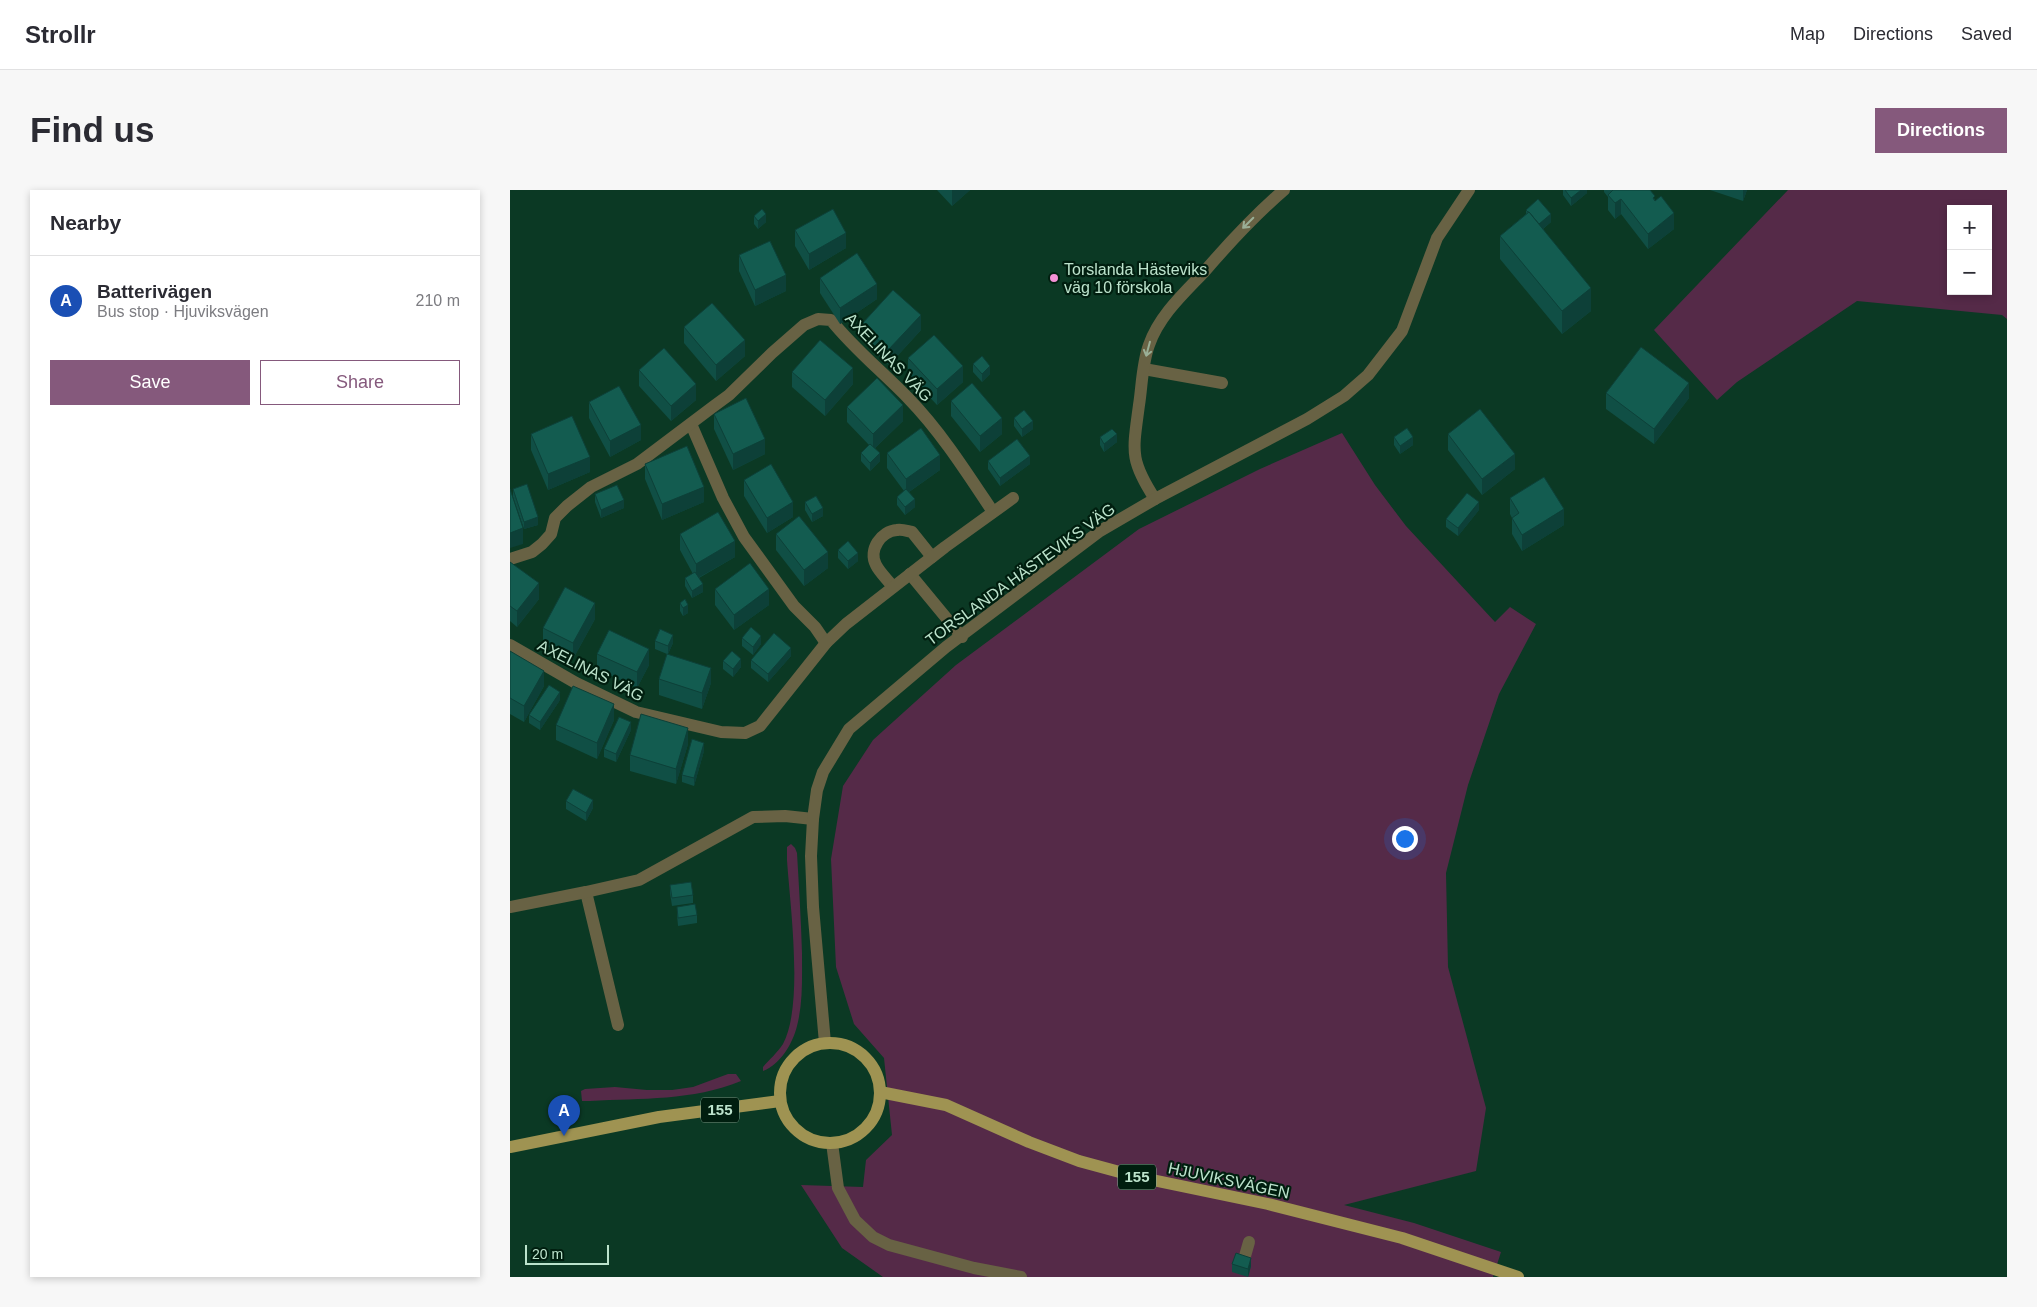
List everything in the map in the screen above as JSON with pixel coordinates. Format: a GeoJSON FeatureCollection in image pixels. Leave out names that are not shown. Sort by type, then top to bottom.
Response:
{"type":"FeatureCollection","features":[{"type":"Feature","properties":{"kind":"main road"},"geometry":{"type":"LineString","coordinates":[[825,1043],[846,1045],[863,1056],[876,1072],[880,1092],[878,1109],[870,1124],[857,1136],[832,1143],[814,1141],[798,1132],[786,1118],[780,1101],[782,1076],[790,1062],[802,1051],[825,1043]]}},
{"type":"Feature","properties":{"kind":"main road","name":"HJUVIKSVÄGEN"},"geometry":{"type":"LineString","coordinates":[[880,1092],[946,1104],[1029,1142],[1079,1161],[1138,1177],[1268,1204],[1402,1238],[1518,1277]]}},
{"type":"Feature","properties":{"kind":"main road","name":"155"},"geometry":{"type":"LineString","coordinates":[[510,1147],[659,1117],[780,1101]]}},
{"type":"Feature","properties":{"kind":"street"},"geometry":{"type":"LineString","coordinates":[[1155,499],[1140,477],[1134,461],[1134,444],[1149,346],[1157,327],[1173,306],[1244,227],[1284,190]]}},
{"type":"Feature","properties":{"kind":"street","name":"TORSLANDA HÄSTEVIKS VÄG"},"geometry":{"type":"LineString","coordinates":[[825,1043],[813,907],[811,856],[813,819],[817,790],[823,772],[849,728],[962,636],[1100,531],[1155,499],[1307,419],[1344,396],[1368,376],[1402,331],[1437,238],[1469,190]]}},
{"type":"Feature","properties":{"kind":"street","name":"AXELINAS VÄG"},"geometry":{"type":"LineString","coordinates":[[510,559],[532,552],[551,534],[555,518],[591,487],[637,464],[729,395],[804,325],[818,319],[830,320],[910,400],[936,432],[993,512]]}},
{"type":"Feature","properties":{"kind":"street"},"geometry":{"type":"LineString","coordinates":[[1144,369],[1222,383]]}},
{"type":"Feature","properties":{"kind":"street"},"geometry":{"type":"LineString","coordinates":[[691,424],[723,498],[744,537],[794,606],[815,627],[826,643]]}},
{"type":"Feature","properties":{"kind":"street","name":"AXELINAS VÄG"},"geometry":{"type":"LineString","coordinates":[[510,645],[576,682],[636,712],[721,732],[745,733],[760,726],[826,643],[846,624],[932,557],[1013,498]]}},
{"type":"Feature","properties":{"kind":"street"},"geometry":{"type":"LineString","coordinates":[[893,587],[876,564],[873,555],[875,545],[883,536],[894,530],[912,532],[932,557]]}},
{"type":"Feature","properties":{"kind":"street"},"geometry":{"type":"LineString","coordinates":[[910,574],[962,636]]}},
{"type":"Feature","properties":{"kind":"street"},"geometry":{"type":"LineString","coordinates":[[510,907],[639,880],[706,841],[753,817],[785,816],[813,819]]}},
{"type":"Feature","properties":{"kind":"street"},"geometry":{"type":"LineString","coordinates":[[586,892],[618,1025]]}},
{"type":"Feature","properties":{"kind":"street"},"geometry":{"type":"LineString","coordinates":[[832,1143],[838,1188],[855,1220],[874,1237],[889,1245],[965,1266],[1021,1277]]}},
{"type":"Feature","properties":{"kind":"street"},"geometry":{"type":"LineString","coordinates":[[1243,1263],[1249,1242]]}},
{"type":"Feature","properties":{"kind":"shaded area"},"geometry":{"type":"Polygon","coordinates":[[[1788,190],[2007,190],[2007,319],[2002,315],[1857,301],[1737,382],[1717,400],[1654,330],[1788,190]]]}},
{"type":"Feature","properties":{"kind":"shaded area"},"geometry":{"type":"Polygon","coordinates":[[[1342,433],[1375,485],[1406,526],[1495,622],[1510,607],[1536,624],[1499,694],[1468,785],[1446,873],[1448,967],[1486,1108],[1476,1171],[1344,1205],[1414,1223],[1501,1252],[1493,1277],[883,1277],[842,1248],[801,1185],[863,1187],[866,1160],[892,1135],[884,1058],[854,1024],[836,967],[831,859],[843,786],[873,740],[956,665],[1139,529],[1260,469],[1342,433]]]}},
{"type":"Feature","properties":{"kind":"shaded area"},"geometry":{"type":"Polygon","coordinates":[[[791,844],[797,853],[802,953],[802,990],[799,1017],[795,1033],[785,1053],[775,1064],[763,1071],[763,1067],[783,1044],[789,1027],[793,1005],[793,928],[787,860],[787,847],[791,844]]]}},
{"type":"Feature","properties":{"kind":"shaded area"},"geometry":{"type":"Polygon","coordinates":[[[728,1074],[736,1074],[741,1081],[704,1092],[685,1095],[648,1099],[582,1101],[581,1091],[585,1089],[615,1087],[672,1090],[693,1087],[728,1074]]]}},
{"type":"Feature","properties":{"kind":"building"},"geometry":{"type":"Polygon","coordinates":[[[1565,190],[1581,190],[1571,198],[1565,190]]]}},
{"type":"Feature","properties":{"kind":"building"},"geometry":{"type":"Polygon","coordinates":[[[1613,190],[1650,190],[1655,196],[1653,198],[1655,201],[1661,196],[1674,213],[1648,234],[1621,199],[1615,203],[1608,195],[1613,190]]]}},
{"type":"Feature","properties":{"kind":"building"},"geometry":{"type":"Polygon","coordinates":[[[1538,199],[1551,214],[1539,224],[1526,210],[1538,199]]]}},
{"type":"Feature","properties":{"kind":"building"},"geometry":{"type":"Polygon","coordinates":[[[762,209],[766,214],[758,221],[754,216],[762,209]]]}},
{"type":"Feature","properties":{"kind":"building"},"geometry":{"type":"Polygon","coordinates":[[[833,209],[846,233],[809,254],[795,230],[833,209]]]}},
{"type":"Feature","properties":{"kind":"building"},"geometry":{"type":"Polygon","coordinates":[[[1529,212],[1591,288],[1562,311],[1500,236],[1529,212]]]}},
{"type":"Feature","properties":{"kind":"building"},"geometry":{"type":"Polygon","coordinates":[[[770,241],[786,275],[755,290],[739,255],[770,241]]]}},
{"type":"Feature","properties":{"kind":"building"},"geometry":{"type":"Polygon","coordinates":[[[857,253],[877,284],[840,308],[820,278],[857,253]]]}},
{"type":"Feature","properties":{"kind":"building"},"geometry":{"type":"Polygon","coordinates":[[[893,290],[921,315],[889,349],[861,325],[893,290]]]}},
{"type":"Feature","properties":{"kind":"building"},"geometry":{"type":"Polygon","coordinates":[[[712,303],[745,340],[716,365],[684,327],[712,303]]]}},
{"type":"Feature","properties":{"kind":"building"},"geometry":{"type":"Polygon","coordinates":[[[934,335],[963,366],[937,389],[908,358],[934,335]]]}},
{"type":"Feature","properties":{"kind":"building"},"geometry":{"type":"Polygon","coordinates":[[[820,340],[853,368],[825,400],[792,372],[820,340]]]}},
{"type":"Feature","properties":{"kind":"building"},"geometry":{"type":"Polygon","coordinates":[[[1641,347],[1689,383],[1654,429],[1606,393],[1641,347]]]}},
{"type":"Feature","properties":{"kind":"building"},"geometry":{"type":"Polygon","coordinates":[[[664,348],[696,384],[671,406],[639,370],[664,348]]]}},
{"type":"Feature","properties":{"kind":"building"},"geometry":{"type":"Polygon","coordinates":[[[982,356],[990,366],[982,374],[973,364],[982,356]]]}},
{"type":"Feature","properties":{"kind":"building"},"geometry":{"type":"Polygon","coordinates":[[[877,378],[903,405],[873,434],[847,407],[877,378]]]}},
{"type":"Feature","properties":{"kind":"building"},"geometry":{"type":"Polygon","coordinates":[[[972,383],[1002,418],[980,436],[951,401],[972,383]]]}},
{"type":"Feature","properties":{"kind":"building"},"geometry":{"type":"Polygon","coordinates":[[[619,386],[641,425],[610,441],[589,402],[619,386]]]}},
{"type":"Feature","properties":{"kind":"building"},"geometry":{"type":"Polygon","coordinates":[[[746,398],[765,439],[733,454],[714,414],[746,398]]]}},
{"type":"Feature","properties":{"kind":"building"},"geometry":{"type":"Polygon","coordinates":[[[1480,409],[1515,454],[1482,479],[1448,434],[1480,409]]]}},
{"type":"Feature","properties":{"kind":"building"},"geometry":{"type":"Polygon","coordinates":[[[1024,410],[1033,421],[1022,429],[1014,418],[1024,410]]]}},
{"type":"Feature","properties":{"kind":"building"},"geometry":{"type":"Polygon","coordinates":[[[572,416],[590,457],[548,474],[531,434],[572,416]]]}},
{"type":"Feature","properties":{"kind":"building"},"geometry":{"type":"Polygon","coordinates":[[[921,428],[940,455],[906,479],[887,453],[921,428]]]}},
{"type":"Feature","properties":{"kind":"building"},"geometry":{"type":"Polygon","coordinates":[[[1407,428],[1413,437],[1400,446],[1394,437],[1407,428]]]}},
{"type":"Feature","properties":{"kind":"building"},"geometry":{"type":"Polygon","coordinates":[[[1112,429],[1117,434],[1104,444],[1100,437],[1112,429]]]}},
{"type":"Feature","properties":{"kind":"building"},"geometry":{"type":"Polygon","coordinates":[[[1017,439],[1030,456],[1000,478],[988,461],[1017,439]]]}},
{"type":"Feature","properties":{"kind":"building"},"geometry":{"type":"Polygon","coordinates":[[[870,444],[880,453],[870,463],[861,453],[870,444]]]}},
{"type":"Feature","properties":{"kind":"building"},"geometry":{"type":"Polygon","coordinates":[[[687,446],[704,487],[662,504],[645,464],[687,446]]]}},
{"type":"Feature","properties":{"kind":"building"},"geometry":{"type":"Polygon","coordinates":[[[771,464],[793,502],[767,518],[744,480],[771,464]]]}},
{"type":"Feature","properties":{"kind":"building"},"geometry":{"type":"Polygon","coordinates":[[[1544,477],[1564,509],[1522,535],[1512,518],[1519,513],[1510,498],[1544,477]]]}},
{"type":"Feature","properties":{"kind":"building"},"geometry":{"type":"Polygon","coordinates":[[[527,484],[538,517],[524,522],[513,489],[527,484]]]}},
{"type":"Feature","properties":{"kind":"building"},"geometry":{"type":"Polygon","coordinates":[[[617,485],[624,500],[601,510],[595,494],[617,485]]]}},
{"type":"Feature","properties":{"kind":"building"},"geometry":{"type":"Polygon","coordinates":[[[510,489],[523,528],[510,533],[510,489]]]}},
{"type":"Feature","properties":{"kind":"building"},"geometry":{"type":"Polygon","coordinates":[[[906,489],[915,499],[905,507],[897,497],[906,489]]]}},
{"type":"Feature","properties":{"kind":"building"},"geometry":{"type":"Polygon","coordinates":[[[1467,493],[1479,502],[1458,528],[1446,519],[1467,493]]]}},
{"type":"Feature","properties":{"kind":"building"},"geometry":{"type":"Polygon","coordinates":[[[816,496],[823,508],[812,514],[805,502],[816,496]]]}},
{"type":"Feature","properties":{"kind":"building"},"geometry":{"type":"Polygon","coordinates":[[[718,512],[735,541],[696,564],[680,534],[718,512]]]}},
{"type":"Feature","properties":{"kind":"building"},"geometry":{"type":"Polygon","coordinates":[[[799,516],[828,552],[804,570],[776,534],[799,516]]]}},
{"type":"Feature","properties":{"kind":"building"},"geometry":{"type":"Polygon","coordinates":[[[848,541],[858,553],[848,561],[838,550],[848,541]]]}},
{"type":"Feature","properties":{"kind":"building"},"geometry":{"type":"Polygon","coordinates":[[[510,562],[539,583],[517,611],[510,606],[510,562]]]}},
{"type":"Feature","properties":{"kind":"building"},"geometry":{"type":"Polygon","coordinates":[[[750,563],[769,589],[734,615],[715,589],[750,563]]]}},
{"type":"Feature","properties":{"kind":"building"},"geometry":{"type":"Polygon","coordinates":[[[695,572],[703,584],[692,591],[685,578],[695,572]]]}},
{"type":"Feature","properties":{"kind":"building"},"geometry":{"type":"Polygon","coordinates":[[[565,587],[595,603],[573,643],[543,628],[565,587]]]}},
{"type":"Feature","properties":{"kind":"building"},"geometry":{"type":"Polygon","coordinates":[[[685,599],[688,605],[683,608],[680,603],[685,599]]]}},
{"type":"Feature","properties":{"kind":"building"},"geometry":{"type":"Polygon","coordinates":[[[751,627],[761,636],[753,647],[742,638],[751,627]]]}},
{"type":"Feature","properties":{"kind":"building"},"geometry":{"type":"Polygon","coordinates":[[[660,629],[673,635],[668,646],[655,641],[660,629]]]}},
{"type":"Feature","properties":{"kind":"building"},"geometry":{"type":"Polygon","coordinates":[[[609,630],[649,649],[637,672],[597,654],[609,630]]]}},
{"type":"Feature","properties":{"kind":"building"},"geometry":{"type":"Polygon","coordinates":[[[774,633],[791,648],[768,674],[751,660],[774,633]]]}},
{"type":"Feature","properties":{"kind":"building"},"geometry":{"type":"Polygon","coordinates":[[[510,651],[544,671],[524,706],[510,698],[510,651]]]}},
{"type":"Feature","properties":{"kind":"building"},"geometry":{"type":"Polygon","coordinates":[[[732,651],[741,659],[733,669],[723,661],[732,651]]]}},
{"type":"Feature","properties":{"kind":"building"},"geometry":{"type":"Polygon","coordinates":[[[667,654],[711,668],[702,693],[659,679],[667,654]]]}},
{"type":"Feature","properties":{"kind":"building"},"geometry":{"type":"Polygon","coordinates":[[[549,685],[560,692],[540,722],[529,715],[549,685]]]}},
{"type":"Feature","properties":{"kind":"building"},"geometry":{"type":"Polygon","coordinates":[[[573,686],[614,704],[597,743],[556,725],[573,686]]]}},
{"type":"Feature","properties":{"kind":"building"},"geometry":{"type":"Polygon","coordinates":[[[641,714],[688,728],[676,769],[630,755],[641,714]]]}},
{"type":"Feature","properties":{"kind":"building"},"geometry":{"type":"Polygon","coordinates":[[[619,717],[631,722],[616,754],[604,749],[619,717]]]}},
{"type":"Feature","properties":{"kind":"building"},"geometry":{"type":"Polygon","coordinates":[[[692,739],[704,743],[694,778],[682,775],[692,739]]]}},
{"type":"Feature","properties":{"kind":"building"},"geometry":{"type":"Polygon","coordinates":[[[573,789],[593,800],[586,813],[566,801],[573,789]]]}},
{"type":"Feature","properties":{"kind":"building"},"geometry":{"type":"Polygon","coordinates":[[[691,882],[693,895],[672,898],[670,885],[691,882]]]}},
{"type":"Feature","properties":{"kind":"building"},"geometry":{"type":"Polygon","coordinates":[[[695,904],[697,915],[678,918],[677,907],[695,904]]]}},
{"type":"Feature","properties":{"kind":"building"},"geometry":{"type":"Polygon","coordinates":[[[1236,1253],[1251,1258],[1248,1269],[1232,1264],[1236,1253]]]}},
{"type":"Feature","properties":{"kind":"place","name":"Torslanda Hästeviks väg 10 förskola"},"geometry":{"type":"Point","coordinates":[1054,278]}},
{"type":"Feature","properties":{"kind":"place","name":"Batterivägen"},"geometry":{"type":"Point","coordinates":[564,1136]}}]}
